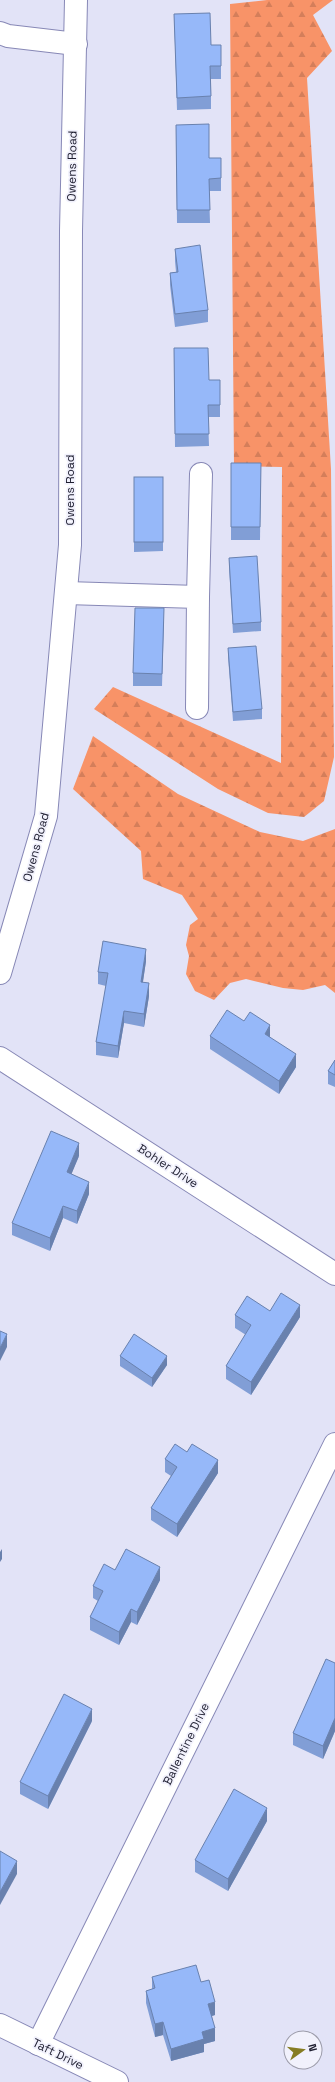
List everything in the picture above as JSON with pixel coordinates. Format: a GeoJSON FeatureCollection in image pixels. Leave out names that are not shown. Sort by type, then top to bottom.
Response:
{"type":"FeatureCollection","features":[{"type":"Feature","properties":{"kind":"street","name":"Owens Road"},"geometry":{"type":"LineString","coordinates":[[0,973],[46,816],[70,545],[71,239],[76,0]]}},
{"type":"Feature","properties":{"kind":"street"},"geometry":{"type":"LineString","coordinates":[[0,33],[8,36],[76,44]]}},
{"type":"Feature","properties":{"kind":"street"},"geometry":{"type":"LineString","coordinates":[[197,708],[201,474]]}},
{"type":"Feature","properties":{"kind":"street"},"geometry":{"type":"LineString","coordinates":[[66,593],[198,597]]}},
{"type":"Feature","properties":{"kind":"street","name":"Bohler Drive"},"geometry":{"type":"LineString","coordinates":[[0,1058],[335,1274]]}},
{"type":"Feature","properties":{"kind":"street","name":"Ballentine Drive"},"geometry":{"type":"LineString","coordinates":[[38,2044],[335,1444]]}},
{"type":"Feature","properties":{"kind":"street","name":"Taft Drive"},"geometry":{"type":"LineString","coordinates":[[0,2025],[117,2082]]}},
{"type":"Feature","properties":{"kind":"green space"},"geometry":{"type":"Polygon","coordinates":[[[267,0],[333,0],[313,15],[332,51],[307,78],[331,469],[334,757],[324,801],[304,817],[268,813],[218,789],[94,709],[113,687],[281,763],[282,467],[234,466],[230,4],[267,0]]]}},
{"type":"Feature","properties":{"kind":"green space"},"geometry":{"type":"Polygon","coordinates":[[[93,736],[178,794],[260,832],[303,841],[335,829],[335,993],[325,985],[303,990],[283,988],[246,979],[230,983],[214,1000],[195,991],[186,974],[189,956],[186,945],[190,925],[198,919],[182,895],[143,879],[141,851],[73,789],[93,736]]]}},
{"type":"Feature","properties":{"kind":"building"},"geometry":{"type":"Polygon","coordinates":[[[210,13],[211,45],[221,45],[221,66],[210,66],[211,96],[177,98],[174,14],[210,13]]]}},
{"type":"Feature","properties":{"kind":"building"},"geometry":{"type":"Polygon","coordinates":[[[209,124],[209,158],[221,158],[221,178],[209,179],[210,210],[177,210],[176,125],[209,124]]]}},
{"type":"Feature","properties":{"kind":"building"},"geometry":{"type":"Polygon","coordinates":[[[200,245],[208,310],[175,314],[170,273],[178,272],[175,249],[200,245]]]}},
{"type":"Feature","properties":{"kind":"building"},"geometry":{"type":"Polygon","coordinates":[[[174,348],[208,348],[209,380],[220,380],[220,405],[208,405],[209,434],[175,434],[174,348]]]}},
{"type":"Feature","properties":{"kind":"building"},"geometry":{"type":"Polygon","coordinates":[[[231,463],[261,463],[260,527],[231,527],[231,463]]]}},
{"type":"Feature","properties":{"kind":"building"},"geometry":{"type":"Polygon","coordinates":[[[134,477],[163,477],[163,542],[134,542],[134,477]]]}},
{"type":"Feature","properties":{"kind":"building"},"geometry":{"type":"Polygon","coordinates":[[[257,556],[261,622],[233,624],[229,558],[257,556]]]}},
{"type":"Feature","properties":{"kind":"building"},"geometry":{"type":"Polygon","coordinates":[[[135,608],[164,608],[162,674],[133,673],[135,608]]]}},
{"type":"Feature","properties":{"kind":"building"},"geometry":{"type":"Polygon","coordinates":[[[256,646],[262,709],[233,712],[228,648],[256,646]]]}},
{"type":"Feature","properties":{"kind":"building"},"geometry":{"type":"Polygon","coordinates":[[[103,941],[146,949],[141,982],[149,983],[144,1014],[124,1011],[118,1046],[96,1042],[108,973],[98,972],[103,941]]]}},
{"type":"Feature","properties":{"kind":"building"},"geometry":{"type":"Polygon","coordinates":[[[227,1010],[244,1021],[250,1012],[270,1025],[265,1034],[296,1054],[279,1081],[210,1036],[227,1010]]]}},
{"type":"Feature","properties":{"kind":"building"},"geometry":{"type":"Polygon","coordinates":[[[335,1060],[335,1075],[328,1071],[335,1060]]]}},
{"type":"Feature","properties":{"kind":"building"},"geometry":{"type":"Polygon","coordinates":[[[51,1131],[79,1143],[67,1172],[89,1182],[77,1211],[63,1206],[50,1238],[12,1223],[51,1131]]]}},
{"type":"Feature","properties":{"kind":"building"},"geometry":{"type":"Polygon","coordinates":[[[281,1293],[300,1305],[251,1382],[226,1366],[251,1325],[235,1315],[247,1296],[270,1311],[281,1293]]]}},
{"type":"Feature","properties":{"kind":"building"},"geometry":{"type":"Polygon","coordinates":[[[0,1331],[7,1334],[0,1348],[0,1331]]]}},
{"type":"Feature","properties":{"kind":"building"},"geometry":{"type":"Polygon","coordinates":[[[134,1334],[167,1356],[152,1378],[120,1356],[134,1334]]]}},
{"type":"Feature","properties":{"kind":"building"},"geometry":{"type":"Polygon","coordinates":[[[175,1444],[187,1452],[192,1444],[218,1460],[177,1524],[151,1508],[177,1467],[165,1459],[175,1444]]]}},
{"type":"Feature","properties":{"kind":"building"},"geometry":{"type":"Polygon","coordinates":[[[126,1549],[160,1567],[137,1612],[131,1609],[119,1632],[90,1617],[103,1591],[93,1586],[104,1564],[115,1570],[126,1549]]]}},
{"type":"Feature","properties":{"kind":"building"},"geometry":{"type":"Polygon","coordinates":[[[326,1659],[335,1663],[335,1718],[323,1746],[293,1733],[326,1659]]]}},
{"type":"Feature","properties":{"kind":"building"},"geometry":{"type":"Polygon","coordinates":[[[64,1694],[92,1709],[48,1796],[20,1782],[64,1694]]]}},
{"type":"Feature","properties":{"kind":"building"},"geometry":{"type":"Polygon","coordinates":[[[234,1789],[267,1808],[228,1879],[195,1860],[234,1789]]]}},
{"type":"Feature","properties":{"kind":"building"},"geometry":{"type":"Polygon","coordinates":[[[0,1851],[17,1861],[0,1892],[0,1851]]]}},
{"type":"Feature","properties":{"kind":"building"},"geometry":{"type":"Polygon","coordinates":[[[196,1965],[201,1982],[209,1980],[215,2002],[208,2004],[215,2028],[202,2032],[204,2039],[171,2049],[163,2022],[155,2024],[146,1991],[155,1988],[152,1977],[196,1965]]]}}]}
